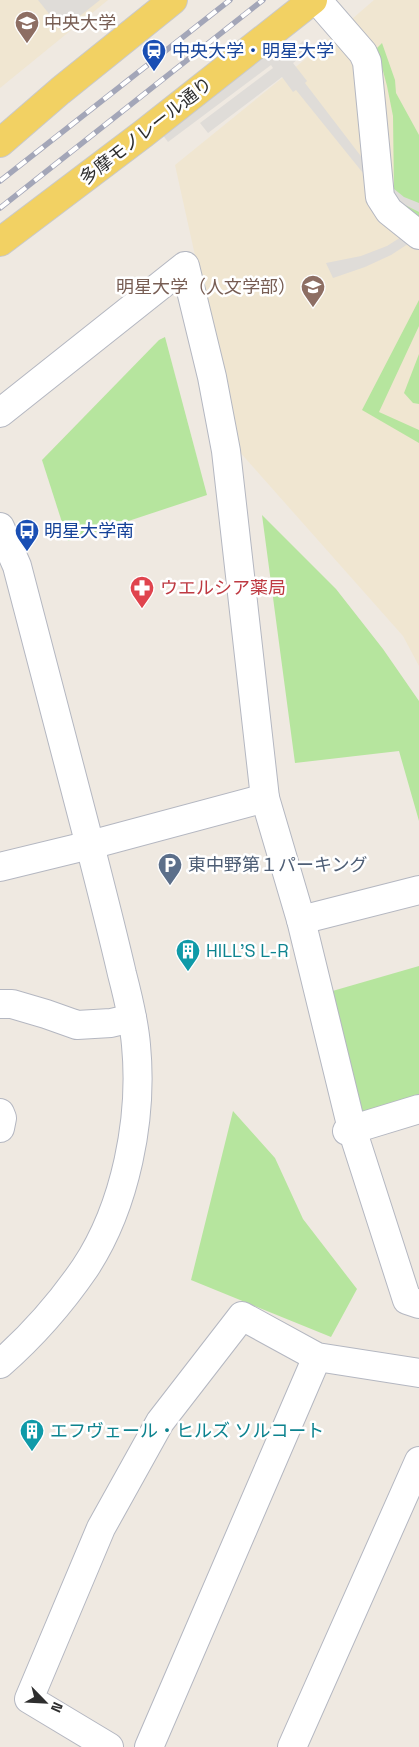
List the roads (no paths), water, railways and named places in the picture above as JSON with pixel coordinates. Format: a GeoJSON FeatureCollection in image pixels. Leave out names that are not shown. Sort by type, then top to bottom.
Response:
{"type":"FeatureCollection","features":[{"type":"Feature","properties":{"kind":"main road"},"geometry":{"type":"LineString","coordinates":[[0,143],[60,91],[172,0]]}},
{"type":"Feature","properties":{"kind":"main road","name":"多摩モノレール通り"},"geometry":{"type":"LineString","coordinates":[[0,242],[315,0]]}},
{"type":"Feature","properties":{"kind":"street"},"geometry":{"type":"LineString","coordinates":[[315,0],[363,53],[367,62],[380,197],[389,211],[419,235]]}},
{"type":"Feature","properties":{"kind":"street"},"geometry":{"type":"LineString","coordinates":[[0,413],[185,266],[212,377],[226,451],[265,798],[301,920],[350,1130],[407,1300],[419,1304]]}},
{"type":"Feature","properties":{"kind":"street"},"geometry":{"type":"LineString","coordinates":[[0,527],[17,566],[90,845],[132,1018],[136,1047],[138,1094],[131,1152],[122,1186],[112,1213],[86,1267],[55,1308],[4,1353]]}},
{"type":"Feature","properties":{"kind":"street"},"geometry":{"type":"LineString","coordinates":[[0,868],[265,798]]}},
{"type":"Feature","properties":{"kind":"street"},"geometry":{"type":"LineString","coordinates":[[301,920],[419,890]]}},
{"type":"Feature","properties":{"kind":"street"},"geometry":{"type":"LineString","coordinates":[[0,1004],[12,1004],[77,1025],[111,1023],[132,1018]]}},
{"type":"Feature","properties":{"kind":"street"},"geometry":{"type":"LineString","coordinates":[[350,1130],[419,1109]]}},
{"type":"Feature","properties":{"kind":"street"},"geometry":{"type":"LineString","coordinates":[[0,1113],[2,1118],[0,1128]]}},
{"type":"Feature","properties":{"kind":"street"},"geometry":{"type":"LineString","coordinates":[[109,1747],[29,1699],[101,1528],[160,1422],[242,1316],[317,1357],[419,1373]]}},
{"type":"Feature","properties":{"kind":"street"},"geometry":{"type":"LineString","coordinates":[[149,1747],[317,1357]]}},
{"type":"Feature","properties":{"kind":"street"},"geometry":{"type":"LineString","coordinates":[[292,1747],[419,1461]]}},
{"type":"Feature","properties":{"kind":"railway"},"geometry":{"type":"LineString","coordinates":[[0,181],[230,0]]}},
{"type":"Feature","properties":{"kind":"railway"},"geometry":{"type":"LineString","coordinates":[[0,208],[263,0]]}},
{"type":"Feature","properties":{"kind":"place","name":"中央大学"},"geometry":{"type":"Point","coordinates":[27,44]}},
{"type":"Feature","properties":{"kind":"place","name":"中央大学・明星大学"},"geometry":{"type":"Point","coordinates":[154,72]}},
{"type":"Feature","properties":{"kind":"place","name":"明星大学（人文学部）"},"geometry":{"type":"Point","coordinates":[313,308]}},
{"type":"Feature","properties":{"kind":"place","name":"明星大学南"},"geometry":{"type":"Point","coordinates":[27,552]}},
{"type":"Feature","properties":{"kind":"place","name":"ウエルシア薬局"},"geometry":{"type":"Point","coordinates":[142,609]}},
{"type":"Feature","properties":{"kind":"place","name":"東中野第１パーキング"},"geometry":{"type":"Point","coordinates":[170,886]}},
{"type":"Feature","properties":{"kind":"place","name":"HILL'S L-R"},"geometry":{"type":"Point","coordinates":[188,972]}},
{"type":"Feature","properties":{"kind":"place","name":"エフヴェール・ヒルズ ソルコート"},"geometry":{"type":"Point","coordinates":[32,1452]}}]}
